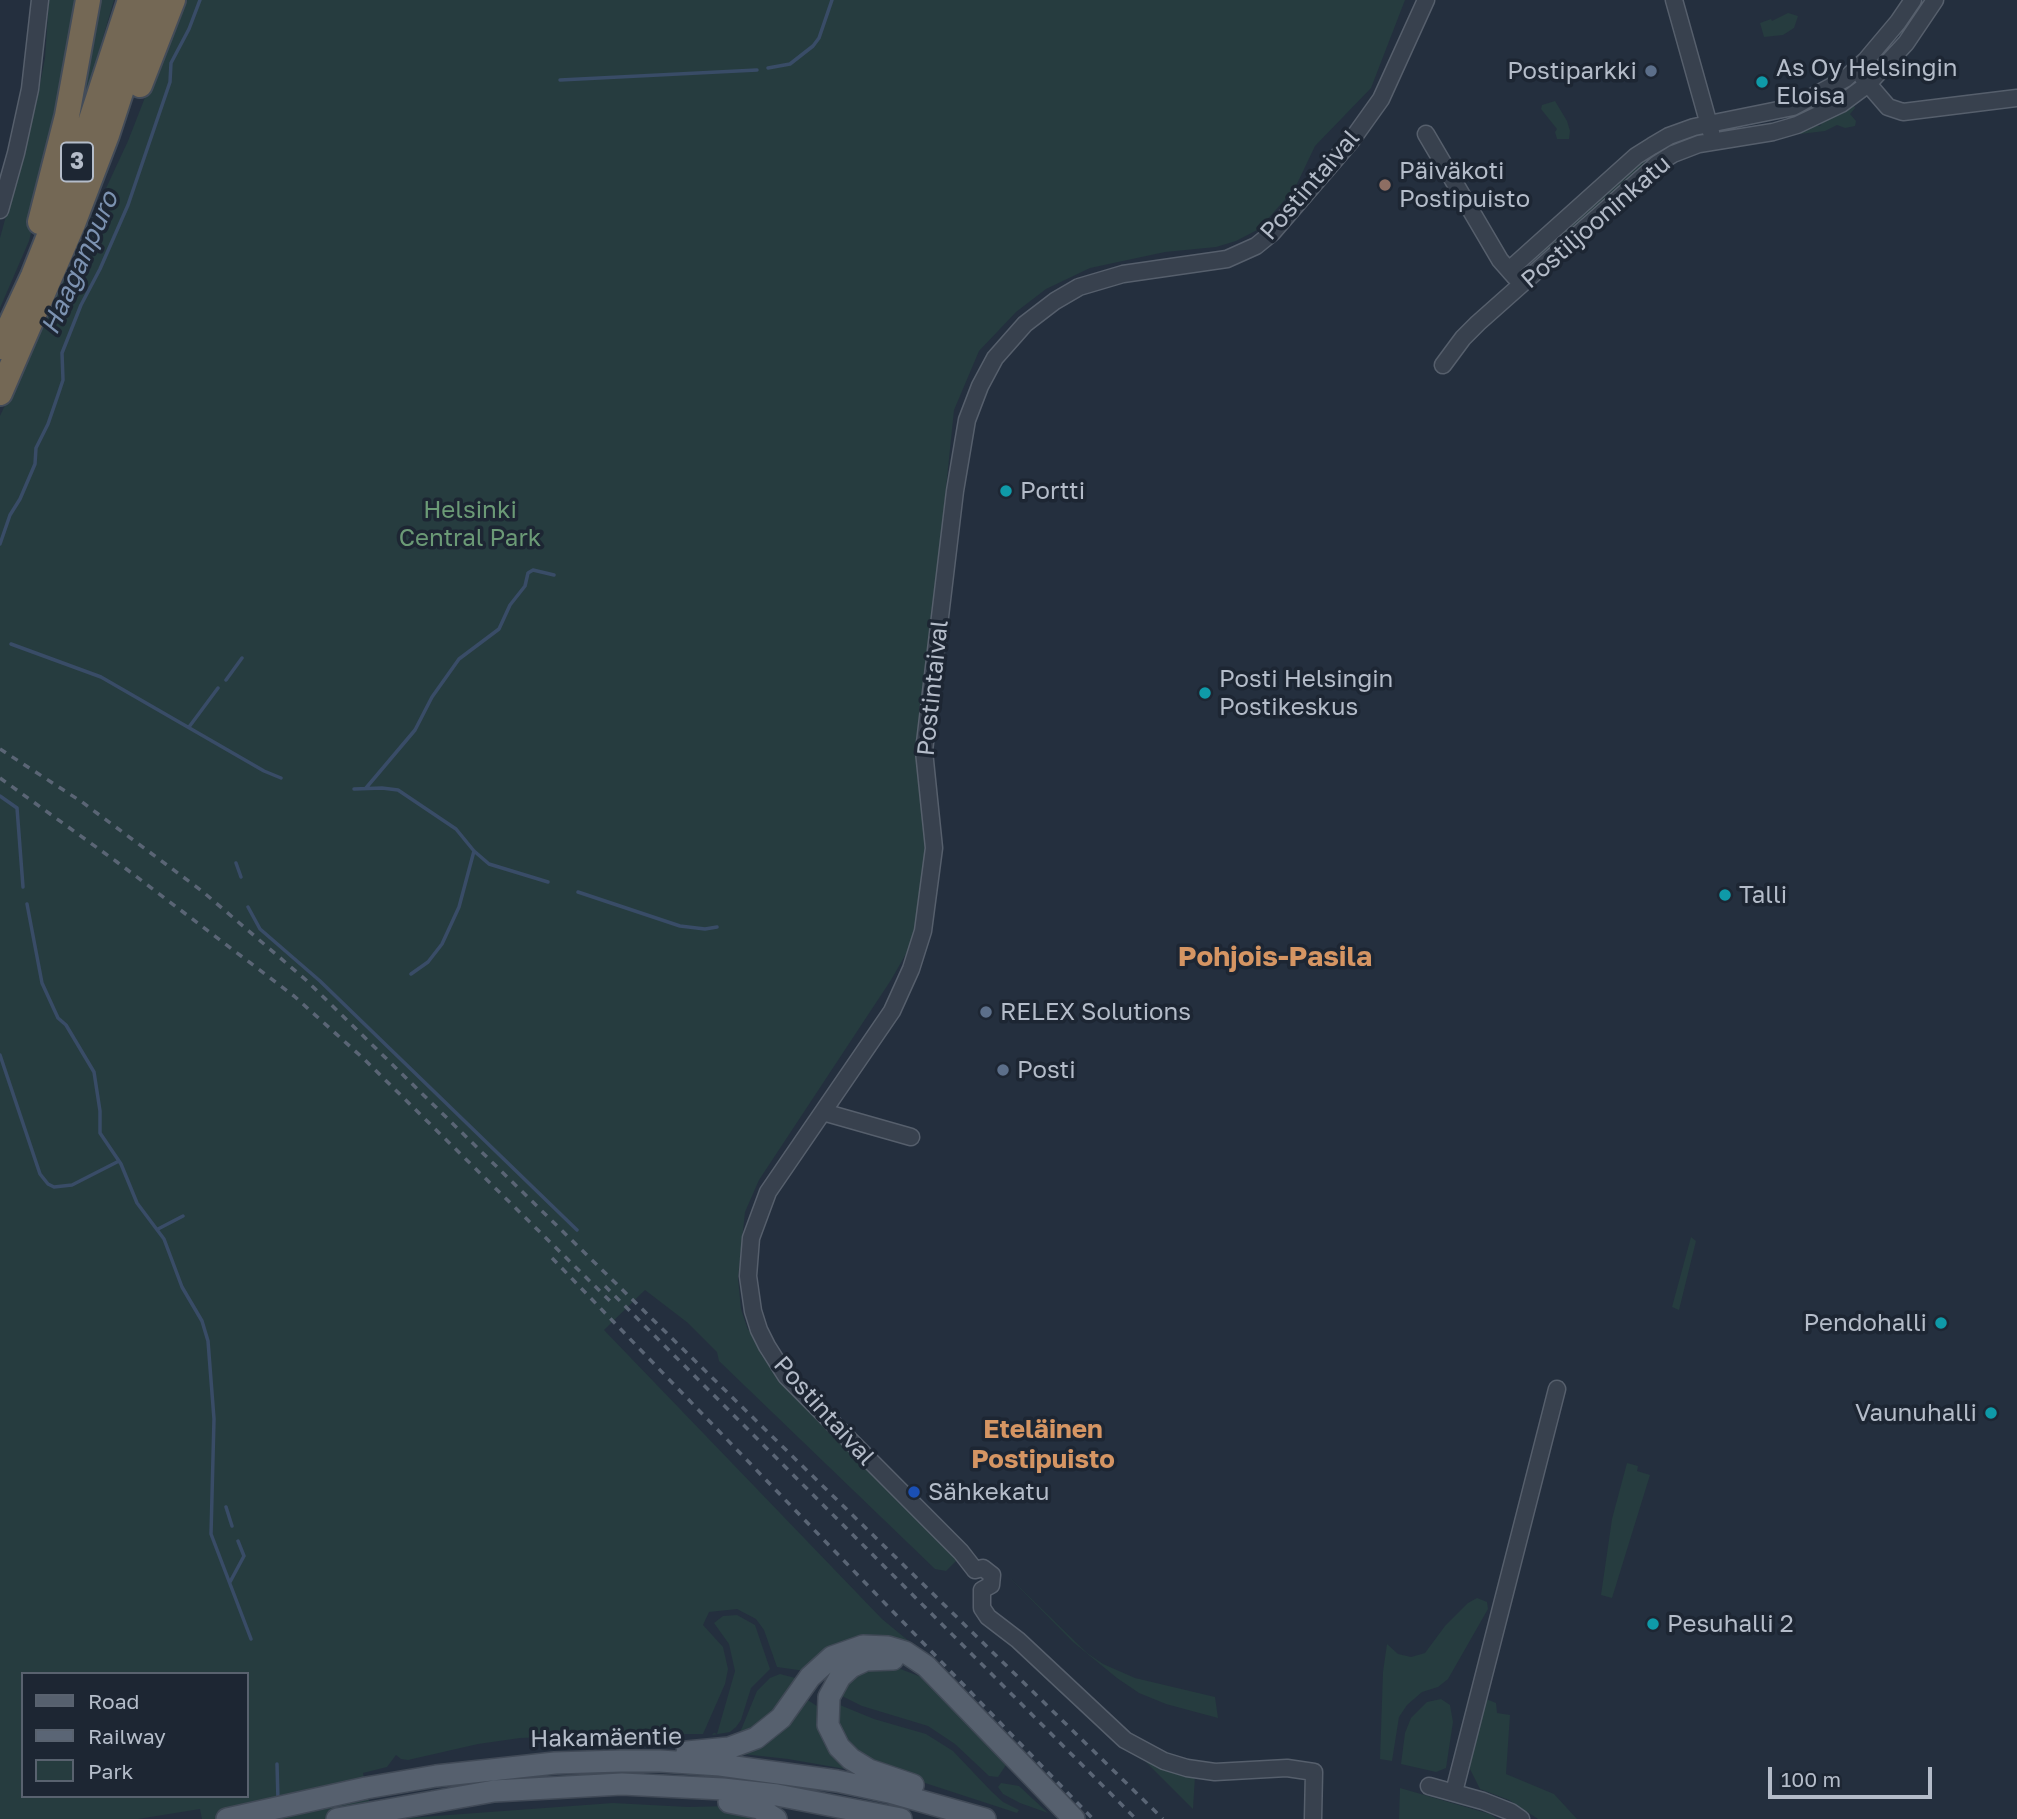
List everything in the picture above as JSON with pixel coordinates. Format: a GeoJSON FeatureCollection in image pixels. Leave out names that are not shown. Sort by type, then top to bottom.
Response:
{"type":"FeatureCollection","features":[{"type":"Feature","properties":{"kind":"highway"},"geometry":{"type":"LineString","coordinates":[[13,319],[67,116],[88,0]]}},
{"type":"Feature","properties":{"kind":"highway","name":"3"},"geometry":{"type":"LineString","coordinates":[[0,347],[33,275],[72,177],[131,0]]}},
{"type":"Feature","properties":{"kind":"highway","name":"3"},"geometry":{"type":"LineString","coordinates":[[0,393],[74,224],[107,135],[151,0]]}},
{"type":"Feature","properties":{"kind":"highway"},"geometry":{"type":"LineString","coordinates":[[74,224],[110,160],[173,0]]}},
{"type":"Feature","properties":{"kind":"main road"},"geometry":{"type":"LineString","coordinates":[[660,1760],[680,1753],[729,1748],[756,1738],[781,1718],[816,1670],[832,1657],[846,1650],[879,1645],[912,1656],[926,1666],[1074,1819]]}},
{"type":"Feature","properties":{"kind":"main road"},"geometry":{"type":"LineString","coordinates":[[946,1688],[907,1663],[883,1658],[858,1663],[845,1671],[836,1682],[827,1708],[831,1733],[839,1747],[851,1759],[879,1774],[927,1789],[961,1811]]}},
{"type":"Feature","properties":{"kind":"main road","name":"Hakamäentie"},"geometry":{"type":"LineString","coordinates":[[227,1819],[366,1788],[495,1768],[660,1760],[838,1781],[985,1819]]}},
{"type":"Feature","properties":{"kind":"main road","name":"Hakamäentie"},"geometry":{"type":"LineString","coordinates":[[337,1819],[494,1791],[608,1785],[777,1794],[890,1818]]}},
{"type":"Feature","properties":{"kind":"main road"},"geometry":{"type":"LineString","coordinates":[[666,1786],[699,1799],[759,1808],[776,1819]]}},
{"type":"Feature","properties":{"kind":"street"},"geometry":{"type":"LineString","coordinates":[[0,210],[30,89],[40,0]]}},
{"type":"Feature","properties":{"kind":"street","name":"Postintaival"},"geometry":{"type":"LineString","coordinates":[[1313,1819],[1314,1772],[1287,1768],[1216,1772],[1175,1764],[1139,1749],[1125,1740],[1018,1640],[988,1616],[982,1608],[982,1590],[972,1585],[971,1577],[975,1570],[961,1552],[786,1376],[767,1346],[756,1320],[748,1276],[751,1238],[768,1192],[892,1011],[911,969],[923,931],[934,848],[934,829],[925,771],[926,727],[960,457],[967,420],[985,374],[1008,342],[1026,324],[1055,301],[1079,288],[1123,274],[1227,259],[1256,246],[1272,233],[1351,141],[1381,99],[1426,0]]}},
{"type":"Feature","properties":{"kind":"street"},"geometry":{"type":"LineString","coordinates":[[1674,0],[1713,140]]}},
{"type":"Feature","properties":{"kind":"street","name":"Postiljooninkatu"},"geometry":{"type":"LineString","coordinates":[[1509,270],[1636,156],[1668,136],[1709,124],[1793,107],[1836,85],[1856,70],[1898,22],[1913,0]]}},
{"type":"Feature","properties":{"kind":"street","name":"Postiljooninkatu"},"geometry":{"type":"LineString","coordinates":[[1443,365],[1478,323],[1657,164],[1672,154],[1713,140],[1773,132],[1797,125],[1841,104],[1868,84],[1906,43],[1935,0]]}},
{"type":"Feature","properties":{"kind":"street"},"geometry":{"type":"LineString","coordinates":[[1856,70],[1888,107],[1903,112],[2017,98]]}},
{"type":"Feature","properties":{"kind":"street"},"geometry":{"type":"LineString","coordinates":[[1426,134],[1509,270],[1522,285]]}},
{"type":"Feature","properties":{"kind":"street"},"geometry":{"type":"LineString","coordinates":[[823,1112],[911,1137]]}},
{"type":"Feature","properties":{"kind":"street"},"geometry":{"type":"LineString","coordinates":[[1454,1792],[1557,1389]]}},
{"type":"Feature","properties":{"kind":"street"},"geometry":{"type":"LineString","coordinates":[[1429,1786],[1511,1812],[1521,1819]]}},
{"type":"Feature","properties":{"kind":"green space"},"geometry":{"type":"Polygon","coordinates":[[[49,0],[80,0],[29,241],[0,308],[0,238],[36,105],[45,58],[49,0]]]}},
{"type":"Feature","properties":{"kind":"green space"},"geometry":{"type":"Polygon","coordinates":[[[92,0],[114,0],[69,153],[92,0]]]}},
{"type":"Feature","properties":{"kind":"green space","name":"Helsinki Central Park"},"geometry":{"type":"Polygon","coordinates":[[[183,0],[1405,0],[1371,88],[1315,146],[1295,188],[1259,229],[1236,241],[1216,247],[1165,252],[1090,268],[1046,289],[1016,312],[979,351],[954,410],[924,703],[917,744],[926,869],[915,938],[891,980],[759,1180],[745,1212],[738,1278],[741,1309],[748,1330],[750,1329],[762,1356],[785,1387],[957,1560],[946,1571],[935,1569],[719,1361],[717,1352],[688,1323],[645,1290],[604,1330],[882,1619],[916,1647],[805,1671],[777,1667],[764,1630],[756,1619],[737,1609],[709,1612],[703,1625],[723,1647],[728,1669],[725,1684],[703,1734],[520,1738],[478,1744],[408,1760],[396,1755],[387,1767],[363,1773],[373,1819],[202,1819],[200,1809],[138,1819],[0,1819],[0,416],[128,141],[183,0]]]}},
{"type":"Feature","properties":{"kind":"green space"},"geometry":{"type":"Polygon","coordinates":[[[1788,13],[1798,16],[1794,28],[1783,35],[1764,37],[1760,23],[1771,19],[1772,21],[1788,13]]]}},
{"type":"Feature","properties":{"kind":"green space"},"geometry":{"type":"Polygon","coordinates":[[[1555,101],[1567,121],[1569,139],[1557,139],[1557,129],[1541,109],[1542,105],[1555,101]]]}},
{"type":"Feature","properties":{"kind":"green space"},"geometry":{"type":"Polygon","coordinates":[[[1853,103],[1855,108],[1850,114],[1856,121],[1855,126],[1845,128],[1837,125],[1825,131],[1800,134],[1800,130],[1820,126],[1823,121],[1853,103]]]}},
{"type":"Feature","properties":{"kind":"green space"},"geometry":{"type":"Polygon","coordinates":[[[1690,134],[1692,140],[1607,199],[1533,261],[1531,259],[1640,161],[1655,150],[1690,134]]]}},
{"type":"Feature","properties":{"kind":"green space"},"geometry":{"type":"Polygon","coordinates":[[[1691,1237],[1696,1241],[1679,1310],[1672,1307],[1691,1237]]]}},
{"type":"Feature","properties":{"kind":"green space"},"geometry":{"type":"Polygon","coordinates":[[[1627,1463],[1638,1466],[1637,1471],[1650,1475],[1612,1598],[1601,1595],[1612,1519],[1627,1463]]]}},
{"type":"Feature","properties":{"kind":"green space"},"geometry":{"type":"Polygon","coordinates":[[[1008,1576],[1087,1653],[1103,1664],[1135,1678],[1215,1697],[1218,1718],[1166,1704],[1139,1693],[1117,1678],[1073,1642],[1008,1576]]]}},
{"type":"Feature","properties":{"kind":"green space"},"geometry":{"type":"Polygon","coordinates":[[[1477,1598],[1487,1602],[1488,1609],[1448,1679],[1438,1687],[1422,1692],[1407,1705],[1399,1717],[1392,1761],[1380,1759],[1383,1672],[1387,1644],[1398,1654],[1411,1657],[1425,1653],[1445,1626],[1468,1603],[1477,1598]]]}},
{"type":"Feature","properties":{"kind":"green space"},"geometry":{"type":"Polygon","coordinates":[[[737,1615],[755,1625],[770,1669],[751,1688],[741,1720],[736,1727],[730,1732],[712,1735],[717,1734],[735,1671],[729,1644],[714,1623],[723,1616],[737,1615]]]}},
{"type":"Feature","properties":{"kind":"green space"},"geometry":{"type":"Polygon","coordinates":[[[890,1665],[924,1678],[1008,1762],[998,1777],[989,1776],[955,1744],[928,1726],[862,1706],[838,1694],[850,1675],[890,1665]]]}},
{"type":"Feature","properties":{"kind":"green space"},"geometry":{"type":"Polygon","coordinates":[[[780,1674],[799,1679],[779,1710],[751,1734],[722,1740],[741,1730],[757,1691],[770,1678],[780,1674]]]}},
{"type":"Feature","properties":{"kind":"green space"},"geometry":{"type":"Polygon","coordinates":[[[803,1697],[820,1708],[851,1770],[734,1753],[803,1697]]]}},
{"type":"Feature","properties":{"kind":"green space"},"geometry":{"type":"Polygon","coordinates":[[[1441,1699],[1450,1705],[1453,1722],[1446,1768],[1436,1772],[1401,1764],[1405,1733],[1411,1718],[1427,1702],[1441,1699]]]}},
{"type":"Feature","properties":{"kind":"green space"},"geometry":{"type":"Polygon","coordinates":[[[1486,1699],[1496,1703],[1497,1713],[1510,1715],[1506,1774],[1554,1794],[1577,1819],[1538,1819],[1509,1800],[1480,1789],[1468,1765],[1486,1699]]]}},
{"type":"Feature","properties":{"kind":"green space"},"geometry":{"type":"Polygon","coordinates":[[[835,1703],[874,1719],[926,1734],[953,1751],[1003,1802],[1019,1810],[1017,1813],[879,1768],[840,1738],[835,1703]]]}},
{"type":"Feature","properties":{"kind":"green space"},"geometry":{"type":"Polygon","coordinates":[[[1143,1759],[1195,1776],[1193,1809],[1143,1759]]]}},
{"type":"Feature","properties":{"kind":"green space"},"geometry":{"type":"Polygon","coordinates":[[[1001,1783],[1019,1786],[1048,1813],[1003,1794],[998,1787],[1001,1783]]]}},
{"type":"Feature","properties":{"kind":"green space"},"geometry":{"type":"Polygon","coordinates":[[[1400,1788],[1490,1814],[1497,1819],[1399,1819],[1400,1788]]]}},
{"type":"Feature","properties":{"kind":"green space"},"geometry":{"type":"Polygon","coordinates":[[[613,1803],[730,1806],[768,1819],[394,1819],[613,1803]]]}},
{"type":"Feature","properties":{"kind":"waterway","name":"Haaganpuro"},"geometry":{"type":"LineString","coordinates":[[0,544],[10,515],[35,464],[36,448],[48,424],[63,380],[62,353],[81,305],[128,205],[170,82],[171,63],[189,29],[200,0]]}},
{"type":"Feature","properties":{"kind":"waterway"},"geometry":{"type":"LineString","coordinates":[[768,68],[790,64],[813,46],[819,38],[832,0]]}},
{"type":"Feature","properties":{"kind":"waterway"},"geometry":{"type":"LineString","coordinates":[[560,80],[757,70]]}},
{"type":"Feature","properties":{"kind":"waterway"},"geometry":{"type":"LineString","coordinates":[[366,788],[415,730],[432,697],[459,659],[499,629],[510,605],[525,586],[528,573],[533,570],[554,575]]}},
{"type":"Feature","properties":{"kind":"waterway"},"geometry":{"type":"LineString","coordinates":[[11,644],[101,677],[264,771],[281,778]]}},
{"type":"Feature","properties":{"kind":"waterway"},"geometry":{"type":"LineString","coordinates":[[226,680],[242,658]]}},
{"type":"Feature","properties":{"kind":"waterway"},"geometry":{"type":"LineString","coordinates":[[189,727],[218,688]]}},
{"type":"Feature","properties":{"kind":"waterway"},"geometry":{"type":"LineString","coordinates":[[354,789],[398,790],[456,829],[489,864],[548,882]]}},
{"type":"Feature","properties":{"kind":"waterway"},"geometry":{"type":"LineString","coordinates":[[0,796],[17,808],[23,887]]}},
{"type":"Feature","properties":{"kind":"waterway"},"geometry":{"type":"LineString","coordinates":[[411,974],[428,962],[442,944],[459,907],[474,851]]}},
{"type":"Feature","properties":{"kind":"waterway"},"geometry":{"type":"LineString","coordinates":[[236,863],[241,877]]}},
{"type":"Feature","properties":{"kind":"waterway"},"geometry":{"type":"LineString","coordinates":[[578,892],[680,926],[705,929],[717,927]]}},
{"type":"Feature","properties":{"kind":"waterway"},"geometry":{"type":"LineString","coordinates":[[27,904],[42,983],[58,1018],[66,1025],[94,1072],[100,1111],[100,1133],[121,1164],[137,1203],[164,1239],[182,1287],[202,1321],[208,1341],[214,1419],[211,1534],[251,1639]]}},
{"type":"Feature","properties":{"kind":"waterway"},"geometry":{"type":"LineString","coordinates":[[248,907],[260,929],[320,981],[577,1230]]}},
{"type":"Feature","properties":{"kind":"waterway"},"geometry":{"type":"LineString","coordinates":[[0,1055],[40,1174],[48,1184],[54,1187],[72,1185],[119,1161]]}},
{"type":"Feature","properties":{"kind":"waterway"},"geometry":{"type":"LineString","coordinates":[[158,1229],[183,1216]]}},
{"type":"Feature","properties":{"kind":"waterway"},"geometry":{"type":"LineString","coordinates":[[226,1507],[232,1526]]}},
{"type":"Feature","properties":{"kind":"waterway"},"geometry":{"type":"LineString","coordinates":[[230,1582],[244,1556],[238,1541]]}},
{"type":"Feature","properties":{"kind":"waterway"},"geometry":{"type":"LineString","coordinates":[[277,1764],[278,1800]]}},
{"type":"Feature","properties":{"kind":"railway"},"geometry":{"type":"LineString","coordinates":[[0,749],[82,802],[202,891],[306,980],[1163,1819]]}},
{"type":"Feature","properties":{"kind":"railway"},"geometry":{"type":"LineString","coordinates":[[0,778],[117,862],[294,996],[364,1059],[610,1301]]}},
{"type":"Feature","properties":{"kind":"railway"},"geometry":{"type":"LineString","coordinates":[[552,1258],[1093,1819]]}},
{"type":"Feature","properties":{"kind":"railway"},"geometry":{"type":"LineString","coordinates":[[605,1286],[1136,1819]]}},
{"type":"Feature","properties":{"kind":"place","name":"Postiparkki"},"geometry":{"type":"Point","coordinates":[1651,71]}},
{"type":"Feature","properties":{"kind":"place","name":"As Oy Helsingin Eloisa"},"geometry":{"type":"Point","coordinates":[1762,82]}},
{"type":"Feature","properties":{"kind":"place","name":"Päiväkoti Postipuisto"},"geometry":{"type":"Point","coordinates":[1385,185]}},
{"type":"Feature","properties":{"kind":"place","name":"Portti"},"geometry":{"type":"Point","coordinates":[1006,491]}},
{"type":"Feature","properties":{"kind":"place","name":"Posti Helsingin Postikeskus"},"geometry":{"type":"Point","coordinates":[1205,693]}},
{"type":"Feature","properties":{"kind":"place","name":"Talli"},"geometry":{"type":"Point","coordinates":[1725,895]}},
{"type":"Feature","properties":{"kind":"place","name":"RELEX Solutions"},"geometry":{"type":"Point","coordinates":[986,1012]}},
{"type":"Feature","properties":{"kind":"place","name":"Posti"},"geometry":{"type":"Point","coordinates":[1003,1070]}},
{"type":"Feature","properties":{"kind":"place","name":"Pendohalli"},"geometry":{"type":"Point","coordinates":[1941,1323]}},
{"type":"Feature","properties":{"kind":"place","name":"Vaunuhalli"},"geometry":{"type":"Point","coordinates":[1991,1413]}},
{"type":"Feature","properties":{"kind":"place","name":"Sähkekatu"},"geometry":{"type":"Point","coordinates":[914,1492]}},
{"type":"Feature","properties":{"kind":"place","name":"Pesuhalli 2"},"geometry":{"type":"Point","coordinates":[1653,1624]}},
{"type":"Feature","properties":{"kind":"district","name":"Pohjois-Pasila"},"geometry":{"type":"Point","coordinates":[1275,957]}},
{"type":"Feature","properties":{"kind":"district","name":"Eteläinen Postipuisto"},"geometry":{"type":"Point","coordinates":[1043,1445]}}]}
